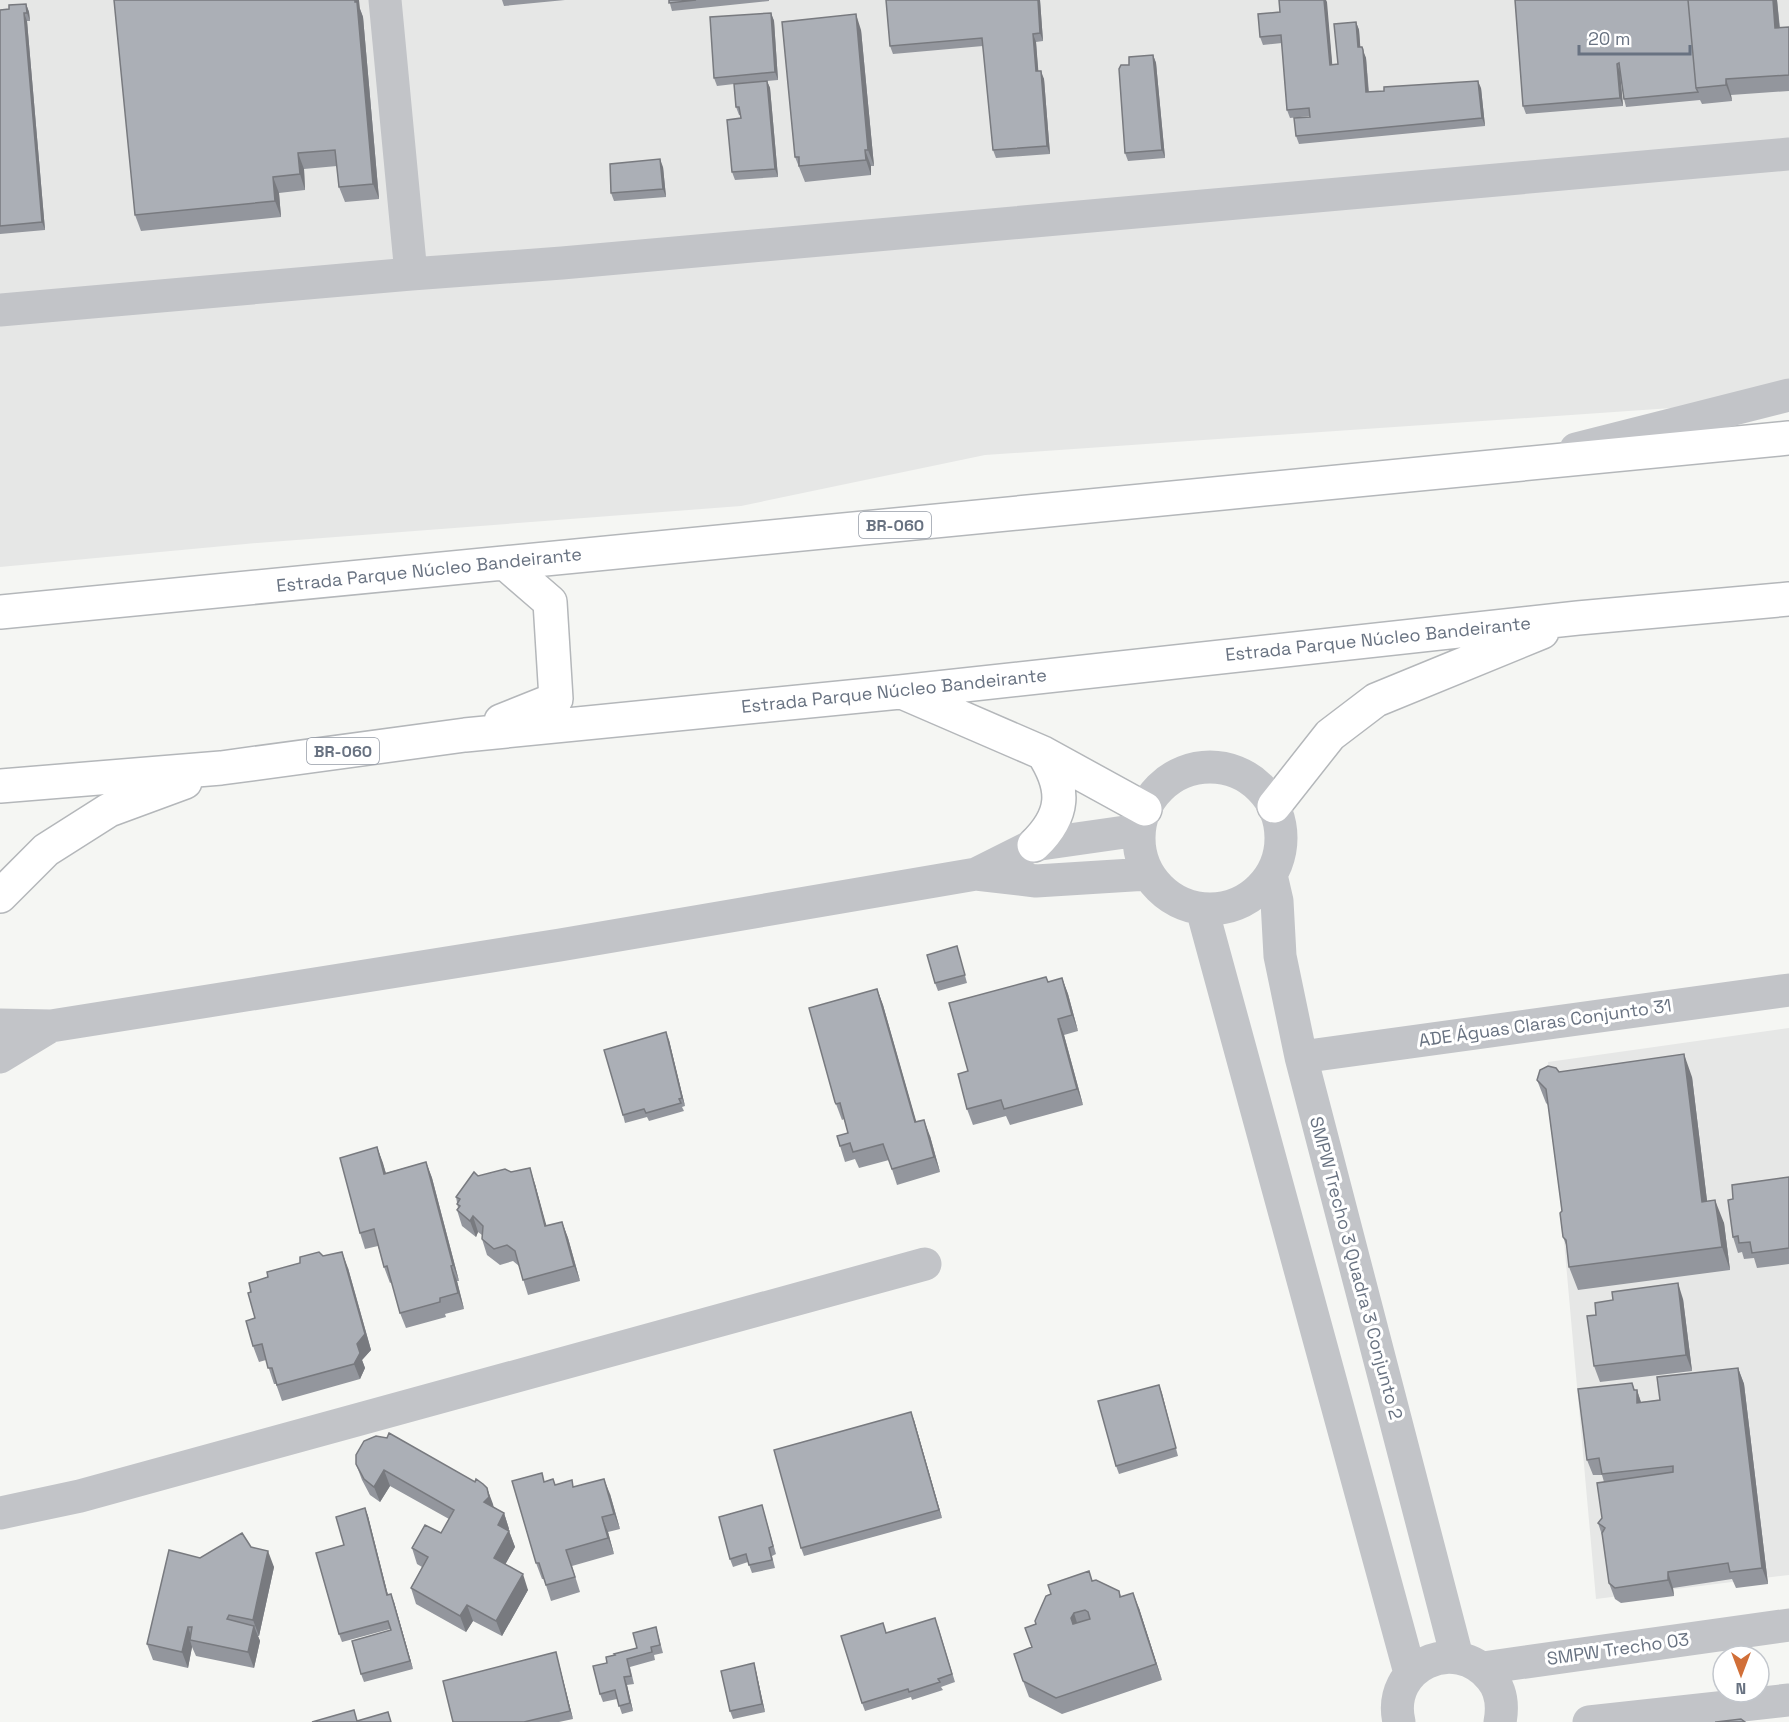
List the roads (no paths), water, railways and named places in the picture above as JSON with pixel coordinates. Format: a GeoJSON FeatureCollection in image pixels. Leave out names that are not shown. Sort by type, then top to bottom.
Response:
{"type":"FeatureCollection","features":[{"type":"Feature","properties":{"kind":"highway","name":"Estrada Parque Núcleo Bandeirante"},"geometry":{"type":"LineString","coordinates":[[0,612],[1789,438]]}},
{"type":"Feature","properties":{"kind":"highway"},"geometry":{"type":"LineString","coordinates":[[465,735],[556,699],[550,602],[505,563]]}},
{"type":"Feature","properties":{"kind":"highway","name":"Estrada Parque Núcleo Bandeirante"},"geometry":{"type":"LineString","coordinates":[[0,786],[221,768],[465,735],[900,692],[1578,618],[1789,600]]}},
{"type":"Feature","properties":{"kind":"highway"},"geometry":{"type":"LineString","coordinates":[[1274,806],[1330,735],[1376,700],[1578,618]]}},
{"type":"Feature","properties":{"kind":"highway"},"geometry":{"type":"LineString","coordinates":[[900,692],[1043,753],[1142,819]]}},
{"type":"Feature","properties":{"kind":"highway"},"geometry":{"type":"LineString","coordinates":[[1034,845],[1056,819],[1059,801],[1059,789],[1054,770],[1043,753]]}},
{"type":"Feature","properties":{"kind":"highway"},"geometry":{"type":"LineString","coordinates":[[0,896],[46,850],[109,810],[221,768]]}},
{"type":"Feature","properties":{"kind":"street"},"geometry":{"type":"LineString","coordinates":[[385,0],[411,274]]}},
{"type":"Feature","properties":{"kind":"street"},"geometry":{"type":"LineString","coordinates":[[0,310],[562,263],[1789,154]]}},
{"type":"Feature","properties":{"kind":"street"},"geometry":{"type":"LineString","coordinates":[[1513,465],[1789,394]]}},
{"type":"Feature","properties":{"kind":"street"},"geometry":{"type":"LineString","coordinates":[[1209,767],[1229,770],[1247,777],[1263,790],[1274,806],[1280,823],[1282,841],[1279,859],[1271,875],[1258,891],[1241,902],[1222,908],[1202,909],[1181,903],[1162,891],[1148,873],[1140,853],[1142,819],[1156,792],[1171,779],[1189,770],[1209,767]]}},
{"type":"Feature","properties":{"kind":"street"},"geometry":{"type":"LineString","coordinates":[[0,1025],[51,1026],[560,945],[976,873],[1034,845],[1142,819]]}},
{"type":"Feature","properties":{"kind":"street"},"geometry":{"type":"LineString","coordinates":[[976,873],[1036,881],[1148,873]]}},
{"type":"Feature","properties":{"kind":"street","name":"SMPW Trecho 3 Quadra 3 Conjunto 2"},"geometry":{"type":"LineString","coordinates":[[1271,875],[1277,901],[1280,956],[1300,1057],[1470,1663],[1498,1687],[1503,1709],[1500,1722]]}},
{"type":"Feature","properties":{"kind":"street"},"geometry":{"type":"LineString","coordinates":[[1202,909],[1410,1673],[1400,1691],[1396,1711],[1399,1722]]}},
{"type":"Feature","properties":{"kind":"street","name":"ADE Águas Claras Conjunto 31"},"geometry":{"type":"LineString","coordinates":[[1300,1057],[1789,990]]}},
{"type":"Feature","properties":{"kind":"street"},"geometry":{"type":"LineString","coordinates":[[0,1058],[51,1026]]}},
{"type":"Feature","properties":{"kind":"street"},"geometry":{"type":"LineString","coordinates":[[0,1513],[80,1496],[925,1264]]}},
{"type":"Feature","properties":{"kind":"street"},"geometry":{"type":"LineString","coordinates":[[1789,1625],[1789,1635]]}},
{"type":"Feature","properties":{"kind":"street","name":"SMPW Trecho 03"},"geometry":{"type":"LineString","coordinates":[[1410,1673],[1431,1659],[1470,1663],[1789,1625]]}},
{"type":"Feature","properties":{"kind":"street"},"geometry":{"type":"LineString","coordinates":[[1589,1722],[1789,1700]]}}]}
